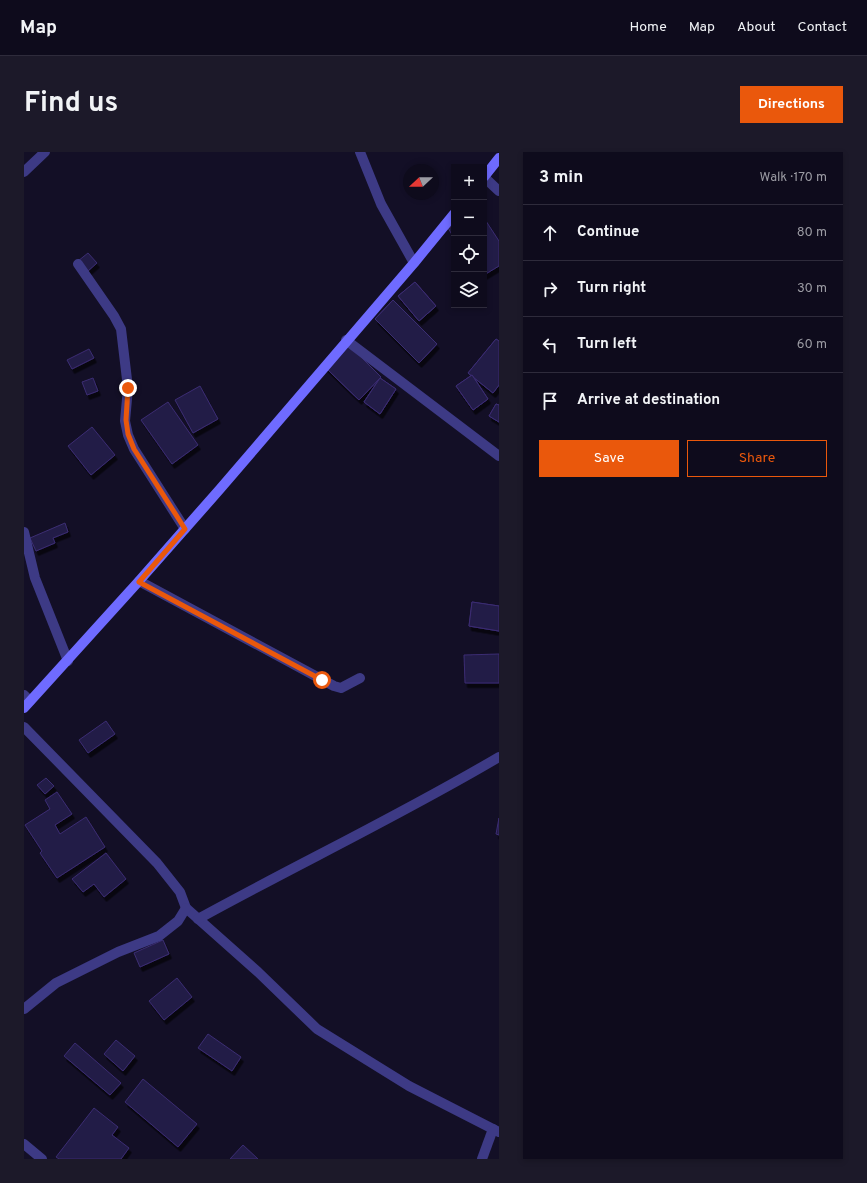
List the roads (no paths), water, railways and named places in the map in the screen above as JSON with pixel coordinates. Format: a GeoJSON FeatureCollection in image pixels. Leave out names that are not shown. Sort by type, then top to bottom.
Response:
{"type":"FeatureCollection","features":[{"type":"Feature","properties":{"kind":"street"},"geometry":{"type":"LineString","coordinates":[[24,172],[45,152]]}},
{"type":"Feature","properties":{"kind":"street"},"geometry":{"type":"LineString","coordinates":[[360,152],[382,204],[414,263]]}},
{"type":"Feature","properties":{"kind":"street"},"geometry":{"type":"LineString","coordinates":[[487,173],[499,158]]}},
{"type":"Feature","properties":{"kind":"street"},"geometry":{"type":"LineString","coordinates":[[487,180],[499,191]]}},
{"type":"Feature","properties":{"kind":"street"},"geometry":{"type":"LineString","coordinates":[[26,702],[68,660],[139,582],[346,340],[414,263],[451,218]]}},
{"type":"Feature","properties":{"kind":"street"},"geometry":{"type":"LineString","coordinates":[[78,264],[114,316],[121,329],[128,388],[126,420],[130,440],[134,449],[185,529]]}},
{"type":"Feature","properties":{"kind":"street"},"geometry":{"type":"LineString","coordinates":[[346,340],[499,456]]}},
{"type":"Feature","properties":{"kind":"street"},"geometry":{"type":"LineString","coordinates":[[24,532],[35,578],[68,660]]}},
{"type":"Feature","properties":{"kind":"street"},"geometry":{"type":"LineString","coordinates":[[139,582],[334,686],[341,688],[360,678]]}},
{"type":"Feature","properties":{"kind":"street"},"geometry":{"type":"LineString","coordinates":[[24,727],[157,862],[180,892],[186,908],[258,972],[317,1029],[409,1086],[496,1130],[482,1159]]}},
{"type":"Feature","properties":{"kind":"street"},"geometry":{"type":"LineString","coordinates":[[198,919],[441,791],[499,758]]}},
{"type":"Feature","properties":{"kind":"street"},"geometry":{"type":"LineString","coordinates":[[24,1009],[56,983],[118,952],[159,936],[178,921],[186,908]]}},
{"type":"Feature","properties":{"kind":"street"},"geometry":{"type":"LineString","coordinates":[[24,1144],[42,1159]]}}]}
